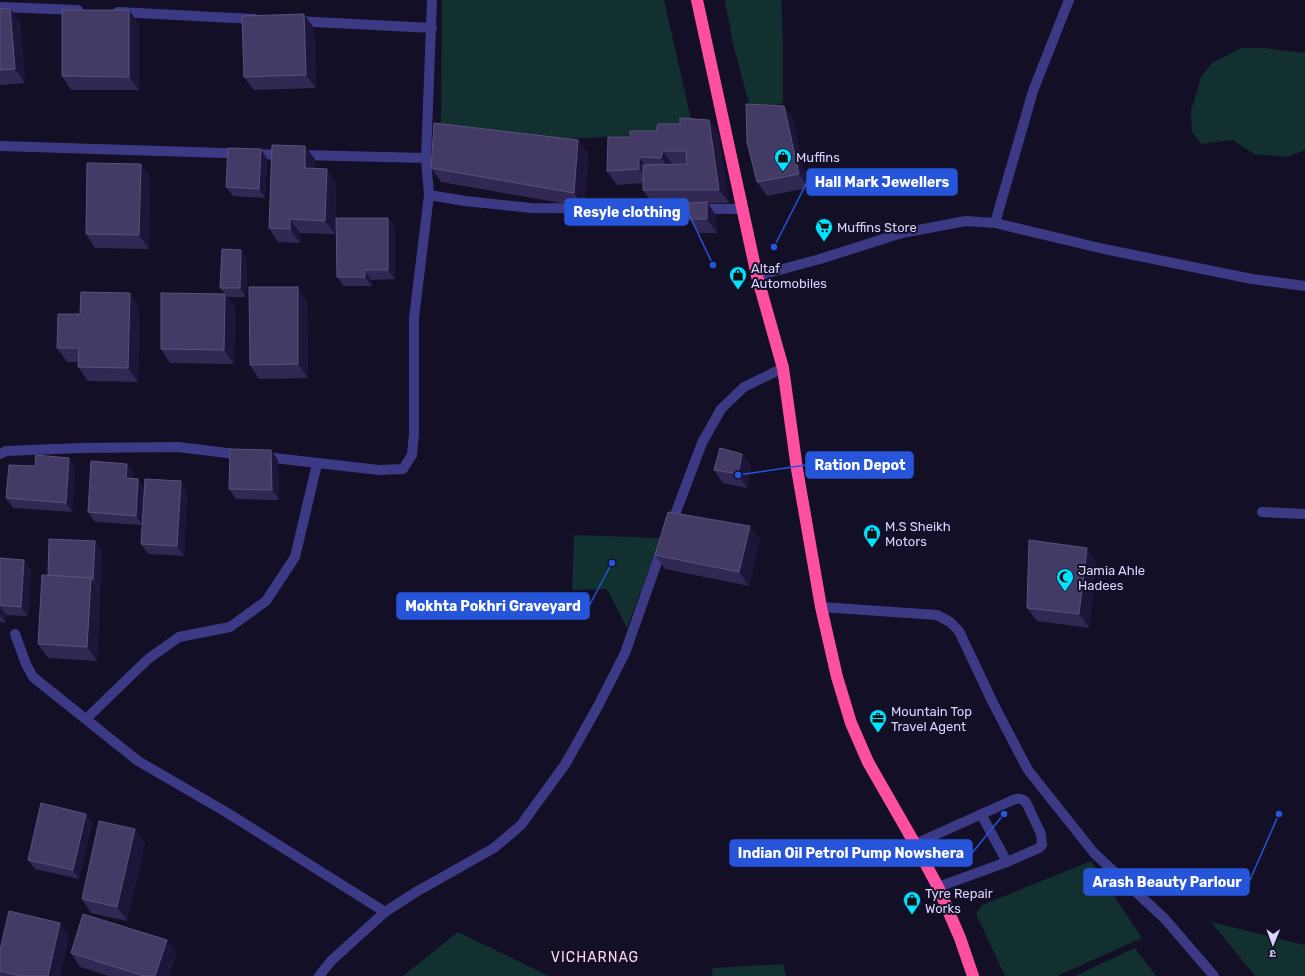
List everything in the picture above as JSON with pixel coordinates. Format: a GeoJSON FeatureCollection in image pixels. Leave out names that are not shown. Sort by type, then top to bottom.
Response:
{"type":"FeatureCollection","features":[{"type":"Feature","properties":{"kind":"highway"},"geometry":{"type":"LineString","coordinates":[[697,0],[757,276],[783,368],[797,469],[821,607],[837,677],[851,723],[868,762],[938,887],[960,938],[973,976]]}},
{"type":"Feature","properties":{"kind":"street"},"geometry":{"type":"LineString","coordinates":[[0,463],[3,452],[80,448],[178,447],[317,464],[379,470],[403,469],[412,455],[414,434],[414,318],[429,195],[426,158],[432,0]]}},
{"type":"Feature","properties":{"kind":"street"},"geometry":{"type":"LineString","coordinates":[[995,223],[1033,91],[1069,0]]}},
{"type":"Feature","properties":{"kind":"street"},"geometry":{"type":"LineString","coordinates":[[0,7],[86,11]]}},
{"type":"Feature","properties":{"kind":"street"},"geometry":{"type":"LineString","coordinates":[[110,12],[267,20]]}},
{"type":"Feature","properties":{"kind":"street"},"geometry":{"type":"LineString","coordinates":[[283,20],[432,28]]}},
{"type":"Feature","properties":{"kind":"street"},"geometry":{"type":"LineString","coordinates":[[0,146],[426,158]]}},
{"type":"Feature","properties":{"kind":"street"},"geometry":{"type":"LineString","coordinates":[[429,195],[465,201],[531,208],[742,209]]}},
{"type":"Feature","properties":{"kind":"street"},"geometry":{"type":"LineString","coordinates":[[757,276],[820,259],[902,233],[966,221],[995,223],[1104,249],[1252,279],[1305,286]]}},
{"type":"Feature","properties":{"kind":"street"},"geometry":{"type":"LineString","coordinates":[[319,976],[332,960],[385,912],[416,892],[494,848],[520,825],[545,794],[566,763],[598,706],[625,653],[702,443],[722,410],[744,387],[783,368]]}},
{"type":"Feature","properties":{"kind":"street"},"geometry":{"type":"LineString","coordinates":[[86,719],[148,659],[179,637],[230,627],[266,601],[295,557],[317,464]]}},
{"type":"Feature","properties":{"kind":"street"},"geometry":{"type":"LineString","coordinates":[[1262,512],[1305,514]]}},
{"type":"Feature","properties":{"kind":"street"},"geometry":{"type":"LineString","coordinates":[[821,607],[937,615],[950,622],[959,631],[1028,770],[1094,853],[1165,919],[1214,976]]}},
{"type":"Feature","properties":{"kind":"street"},"geometry":{"type":"LineString","coordinates":[[15,634],[26,664],[33,677],[138,761],[226,812],[385,912]]}},
{"type":"Feature","properties":{"kind":"street"},"geometry":{"type":"LineString","coordinates":[[915,844],[1017,798],[1026,802],[1041,834],[1042,845],[1039,848],[938,887]]}},
{"type":"Feature","properties":{"kind":"street"},"geometry":{"type":"LineString","coordinates":[[981,814],[1006,862]]}},
{"type":"Feature","properties":{"kind":"green space"},"geometry":{"type":"Polygon","coordinates":[[[442,0],[664,0],[694,132],[567,139],[441,124],[442,0]]]}},
{"type":"Feature","properties":{"kind":"green space"},"geometry":{"type":"Polygon","coordinates":[[[725,0],[781,0],[783,40],[783,103],[751,110],[733,44],[725,0]]]}},
{"type":"Feature","properties":{"kind":"green space"},"geometry":{"type":"Polygon","coordinates":[[[1241,48],[1265,48],[1305,53],[1305,150],[1287,157],[1254,154],[1233,140],[1201,144],[1192,132],[1191,111],[1201,77],[1212,63],[1241,48]]]}},
{"type":"Feature","properties":{"kind":"green space"},"geometry":{"type":"Polygon","coordinates":[[[574,535],[661,538],[627,628],[607,589],[572,590],[574,535]]]}},
{"type":"Feature","properties":{"kind":"green space"},"geometry":{"type":"Polygon","coordinates":[[[1091,861],[1142,938],[1057,976],[1005,976],[976,914],[982,905],[1091,861]]]}},
{"type":"Feature","properties":{"kind":"green space"},"geometry":{"type":"Polygon","coordinates":[[[1211,922],[1305,945],[1305,976],[1255,976],[1211,922]]]}},
{"type":"Feature","properties":{"kind":"green space"},"geometry":{"type":"Polygon","coordinates":[[[458,932],[549,976],[403,976],[458,932]]]}},
{"type":"Feature","properties":{"kind":"green space"},"geometry":{"type":"Polygon","coordinates":[[[1135,948],[1156,976],[1075,976],[1135,948]]]}},
{"type":"Feature","properties":{"kind":"green space"},"geometry":{"type":"Polygon","coordinates":[[[783,964],[786,976],[711,976],[713,968],[783,964]]]}},
{"type":"Feature","properties":{"kind":"building"},"geometry":{"type":"Polygon","coordinates":[[[10,8],[15,69],[0,70],[0,9],[10,8]]]}},
{"type":"Feature","properties":{"kind":"building"},"geometry":{"type":"Polygon","coordinates":[[[62,10],[129,10],[129,77],[62,76],[62,10]]]}},
{"type":"Feature","properties":{"kind":"building"},"geometry":{"type":"Polygon","coordinates":[[[304,14],[306,75],[244,77],[242,16],[304,14]]]}},
{"type":"Feature","properties":{"kind":"building","name":"Muffins"},"geometry":{"type":"Polygon","coordinates":[[[746,104],[784,106],[799,174],[757,182],[747,142],[746,104]]]}},
{"type":"Feature","properties":{"kind":"building"},"geometry":{"type":"Polygon","coordinates":[[[680,118],[709,120],[719,190],[643,190],[643,165],[687,164],[686,151],[663,151],[661,158],[639,157],[639,169],[607,171],[608,137],[630,137],[630,131],[656,131],[658,124],[680,124],[680,118]]]}},
{"type":"Feature","properties":{"kind":"building"},"geometry":{"type":"Polygon","coordinates":[[[434,123],[578,140],[574,193],[431,168],[434,123]]]}},
{"type":"Feature","properties":{"kind":"building"},"geometry":{"type":"Polygon","coordinates":[[[272,145],[305,146],[305,168],[327,169],[325,221],[290,219],[290,229],[269,228],[272,145]]]}},
{"type":"Feature","properties":{"kind":"building"},"geometry":{"type":"Polygon","coordinates":[[[228,148],[261,149],[259,189],[226,187],[228,148]]]}},
{"type":"Feature","properties":{"kind":"building"},"geometry":{"type":"Polygon","coordinates":[[[87,163],[141,164],[139,235],[86,234],[87,163]]]}},
{"type":"Feature","properties":{"kind":"building"},"geometry":{"type":"Polygon","coordinates":[[[707,202],[707,219],[689,219],[689,203],[707,202]]]}},
{"type":"Feature","properties":{"kind":"building"},"geometry":{"type":"Polygon","coordinates":[[[336,218],[388,218],[388,270],[365,270],[365,277],[337,277],[336,218]]]}},
{"type":"Feature","properties":{"kind":"building"},"geometry":{"type":"Polygon","coordinates":[[[222,249],[241,250],[240,288],[220,288],[222,249]]]}},
{"type":"Feature","properties":{"kind":"building"},"geometry":{"type":"Polygon","coordinates":[[[249,287],[298,287],[298,364],[250,365],[249,287]]]}},
{"type":"Feature","properties":{"kind":"building"},"geometry":{"type":"Polygon","coordinates":[[[81,292],[130,293],[128,368],[78,367],[79,348],[57,348],[58,314],[80,314],[81,292]]]}},
{"type":"Feature","properties":{"kind":"building"},"geometry":{"type":"Polygon","coordinates":[[[161,293],[225,294],[224,350],[161,349],[161,293]]]}},
{"type":"Feature","properties":{"kind":"building"},"geometry":{"type":"Polygon","coordinates":[[[720,448],[742,454],[738,474],[714,470],[720,448]]]}},
{"type":"Feature","properties":{"kind":"building"},"geometry":{"type":"Polygon","coordinates":[[[230,449],[271,450],[272,490],[229,489],[230,449]]]}},
{"type":"Feature","properties":{"kind":"building"},"geometry":{"type":"Polygon","coordinates":[[[36,455],[69,458],[66,503],[6,498],[9,465],[35,466],[36,455]]]}},
{"type":"Feature","properties":{"kind":"building"},"geometry":{"type":"Polygon","coordinates":[[[91,461],[127,464],[126,478],[138,479],[136,516],[88,512],[91,461]]]}},
{"type":"Feature","properties":{"kind":"building"},"geometry":{"type":"Polygon","coordinates":[[[145,479],[181,481],[177,546],[141,544],[145,479]]]}},
{"type":"Feature","properties":{"kind":"building"},"geometry":{"type":"Polygon","coordinates":[[[668,512],[750,526],[739,572],[655,555],[668,512]]]}},
{"type":"Feature","properties":{"kind":"building"},"geometry":{"type":"Polygon","coordinates":[[[49,539],[95,541],[93,580],[91,578],[48,575],[49,539]]]}},
{"type":"Feature","properties":{"kind":"building","name":"Jamia Ahle Hadees"},"geometry":{"type":"Polygon","coordinates":[[[1029,540],[1087,548],[1079,614],[1027,608],[1029,540]]]}},
{"type":"Feature","properties":{"kind":"building"},"geometry":{"type":"Polygon","coordinates":[[[0,558],[24,560],[21,607],[0,605],[0,558]]]}},
{"type":"Feature","properties":{"kind":"building"},"geometry":{"type":"Polygon","coordinates":[[[42,575],[91,578],[87,647],[38,644],[42,575]]]}},
{"type":"Feature","properties":{"kind":"building"},"geometry":{"type":"Polygon","coordinates":[[[41,803],[86,814],[73,870],[28,860],[41,803]]]}},
{"type":"Feature","properties":{"kind":"building"},"geometry":{"type":"Polygon","coordinates":[[[99,821],[135,829],[117,907],[82,899],[99,821]]]}},
{"type":"Feature","properties":{"kind":"building"},"geometry":{"type":"Polygon","coordinates":[[[9,911],[60,923],[48,976],[21,976],[0,971],[0,950],[9,911]]]}},
{"type":"Feature","properties":{"kind":"building"},"geometry":{"type":"Polygon","coordinates":[[[83,914],[167,940],[155,976],[144,976],[71,953],[83,914]]]}},
{"type":"Feature","properties":{"kind":"place","name":"Muffins"},"geometry":{"type":"Point","coordinates":[783,172]}},
{"type":"Feature","properties":{"kind":"place","name":"Muffins Store"},"geometry":{"type":"Point","coordinates":[824,242]}},
{"type":"Feature","properties":{"kind":"place","name":"Hall Mark Jewellers"},"geometry":{"type":"Point","coordinates":[774,247]}},
{"type":"Feature","properties":{"kind":"place","name":"Resyle clothing"},"geometry":{"type":"Point","coordinates":[713,265]}},
{"type":"Feature","properties":{"kind":"place","name":"Altaf Automobiles"},"geometry":{"type":"Point","coordinates":[738,290]}},
{"type":"Feature","properties":{"kind":"place","name":"Ration Depot"},"geometry":{"type":"Point","coordinates":[738,475]}},
{"type":"Feature","properties":{"kind":"place","name":"M.S Sheikh Motors"},"geometry":{"type":"Point","coordinates":[872,548]}},
{"type":"Feature","properties":{"kind":"place","name":"Mokhta Pokhri Graveyard"},"geometry":{"type":"Point","coordinates":[612,563]}},
{"type":"Feature","properties":{"kind":"place","name":"Jamia Ahle Hadees"},"geometry":{"type":"Point","coordinates":[1065,592]}},
{"type":"Feature","properties":{"kind":"place","name":"Mountain Top Travel Agent"},"geometry":{"type":"Point","coordinates":[878,733]}},
{"type":"Feature","properties":{"kind":"place","name":"Indian Oil Petrol Pump Nowshera"},"geometry":{"type":"Point","coordinates":[1004,814]}},
{"type":"Feature","properties":{"kind":"place","name":"Arash Beauty Parlour"},"geometry":{"type":"Point","coordinates":[1279,814]}},
{"type":"Feature","properties":{"kind":"place","name":"Tyre Repair Works"},"geometry":{"type":"Point","coordinates":[912,915]}},
{"type":"Feature","properties":{"kind":"district","name":"VICHARNAG"},"geometry":{"type":"Point","coordinates":[595,957]}}]}
